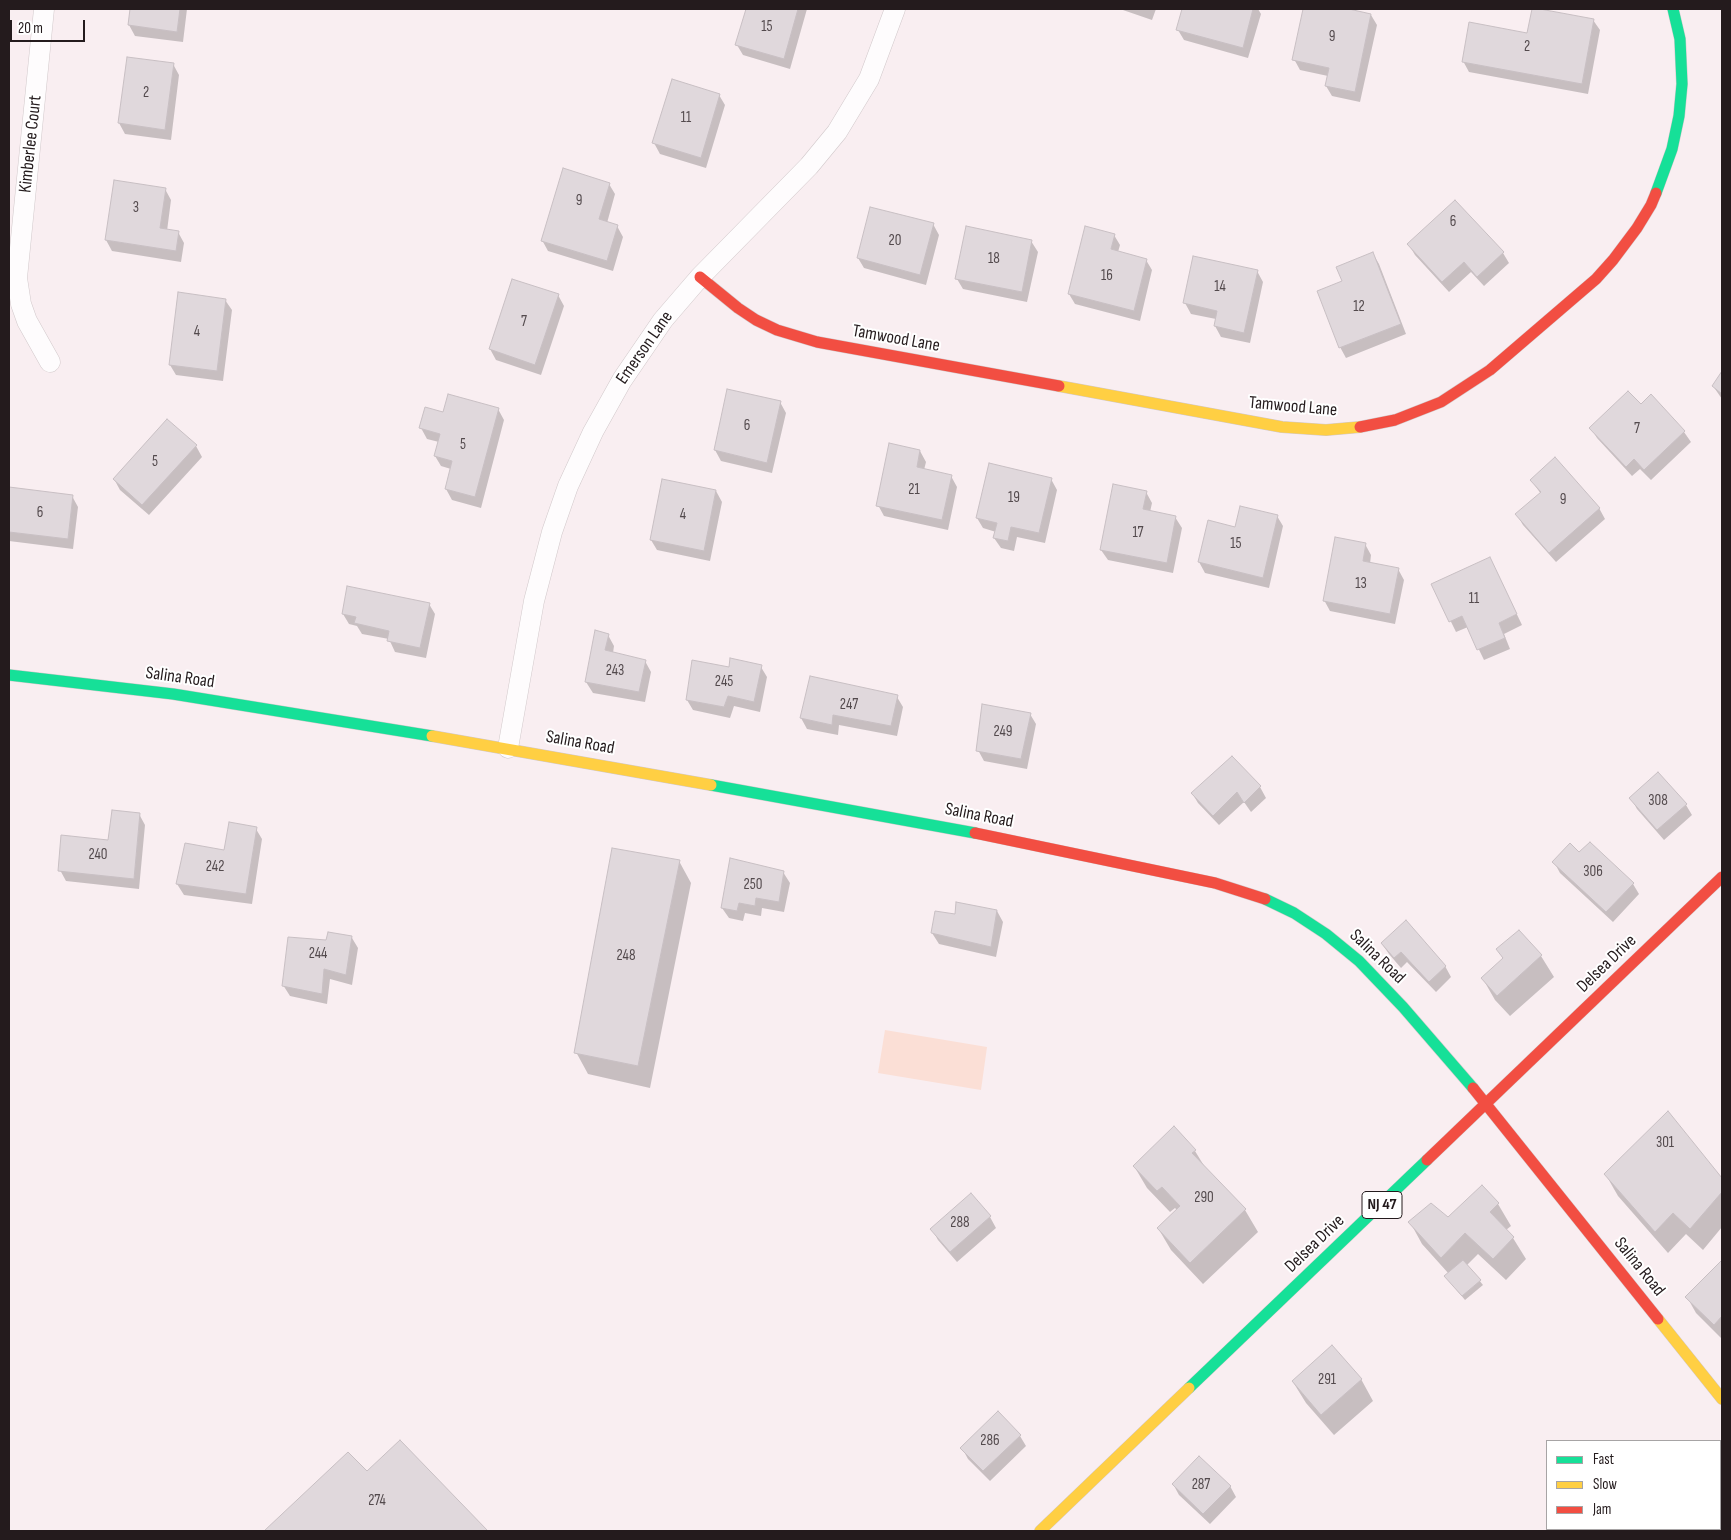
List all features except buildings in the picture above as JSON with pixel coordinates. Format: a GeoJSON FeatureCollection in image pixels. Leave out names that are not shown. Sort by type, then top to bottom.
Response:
{"type":"FeatureCollection","features":[{"type":"Feature","properties":{"kind":"street","name":"Kimberlee Court"},"geometry":{"type":"LineString","coordinates":[[44,9],[17,278],[21,304],[27,321],[50,362]]}},
{"type":"Feature","properties":{"kind":"street","name":"Emerson Lane"},"geometry":{"type":"LineString","coordinates":[[508,748],[534,601],[552,532],[568,486],[597,426],[627,372],[663,320],[700,277],[810,166],[838,132],[869,79],[895,9]]}},
{"type":"Feature","properties":{"kind":"street","name":"Tamwood Lane"},"geometry":{"type":"LineString","coordinates":[[700,277],[756,320],[777,330],[818,342],[1282,427],[1326,430],[1362,427],[1395,420],[1441,402],[1490,370],[1596,280],[1614,260],[1637,228],[1651,205],[1662,179],[1672,149],[1678,121],[1682,62],[1680,39],[1673,9]]}},
{"type":"Feature","properties":{"kind":"street","name":"Salina Road"},"geometry":{"type":"LineString","coordinates":[[9,675],[173,694],[508,748],[992,836],[1215,883],[1260,896],[1294,913],[1326,934],[1359,961],[1403,1007],[1487,1104],[1722,1399]]}},
{"type":"Feature","properties":{"kind":"street","name":"Delsea Drive"},"geometry":{"type":"LineString","coordinates":[[1040,1531],[1722,877]]}},
{"type":"Feature","properties":{"kind":"shaded area"},"geometry":{"type":"Polygon","coordinates":[[[885,1030],[987,1047],[981,1090],[878,1073],[885,1030]]]}},
{"type":"Feature","properties":{"kind":"traffic: fast"},"geometry":{"type":"LineString","coordinates":[[1656,193],[1672,149],[1679,116],[1682,84],[1680,39],[1673,9]]}},
{"type":"Feature","properties":{"kind":"traffic: fast"},"geometry":{"type":"LineString","coordinates":[[9,675],[173,694],[432,736]]}},
{"type":"Feature","properties":{"kind":"traffic: fast"},"geometry":{"type":"LineString","coordinates":[[711,785],[975,833]]}},
{"type":"Feature","properties":{"kind":"traffic: fast"},"geometry":{"type":"LineString","coordinates":[[1265,899],[1294,913],[1326,934],[1359,961],[1403,1007],[1473,1088]]}},
{"type":"Feature","properties":{"kind":"traffic: fast"},"geometry":{"type":"LineString","coordinates":[[1189,1388],[1427,1160]]}},
{"type":"Feature","properties":{"kind":"traffic: slow"},"geometry":{"type":"LineString","coordinates":[[1059,386],[1282,427],[1326,430],[1360,427]]}},
{"type":"Feature","properties":{"kind":"traffic: slow"},"geometry":{"type":"LineString","coordinates":[[432,736],[711,785]]}},
{"type":"Feature","properties":{"kind":"traffic: slow"},"geometry":{"type":"LineString","coordinates":[[1658,1319],[1722,1399]]}},
{"type":"Feature","properties":{"kind":"traffic: slow"},"geometry":{"type":"LineString","coordinates":[[1040,1531],[1189,1388]]}},
{"type":"Feature","properties":{"kind":"traffic: jam"},"geometry":{"type":"LineString","coordinates":[[1360,427],[1395,420],[1441,402],[1490,370],[1596,279],[1637,228],[1656,193]]}},
{"type":"Feature","properties":{"kind":"traffic: jam"},"geometry":{"type":"LineString","coordinates":[[700,277],[738,308],[756,320],[777,330],[817,342],[1059,386]]}},
{"type":"Feature","properties":{"kind":"traffic: jam"},"geometry":{"type":"LineString","coordinates":[[975,833],[1215,883],[1265,899]]}},
{"type":"Feature","properties":{"kind":"traffic: jam"},"geometry":{"type":"LineString","coordinates":[[1427,1160],[1722,877]]}},
{"type":"Feature","properties":{"kind":"traffic: jam"},"geometry":{"type":"LineString","coordinates":[[1473,1088],[1658,1319]]}}]}
